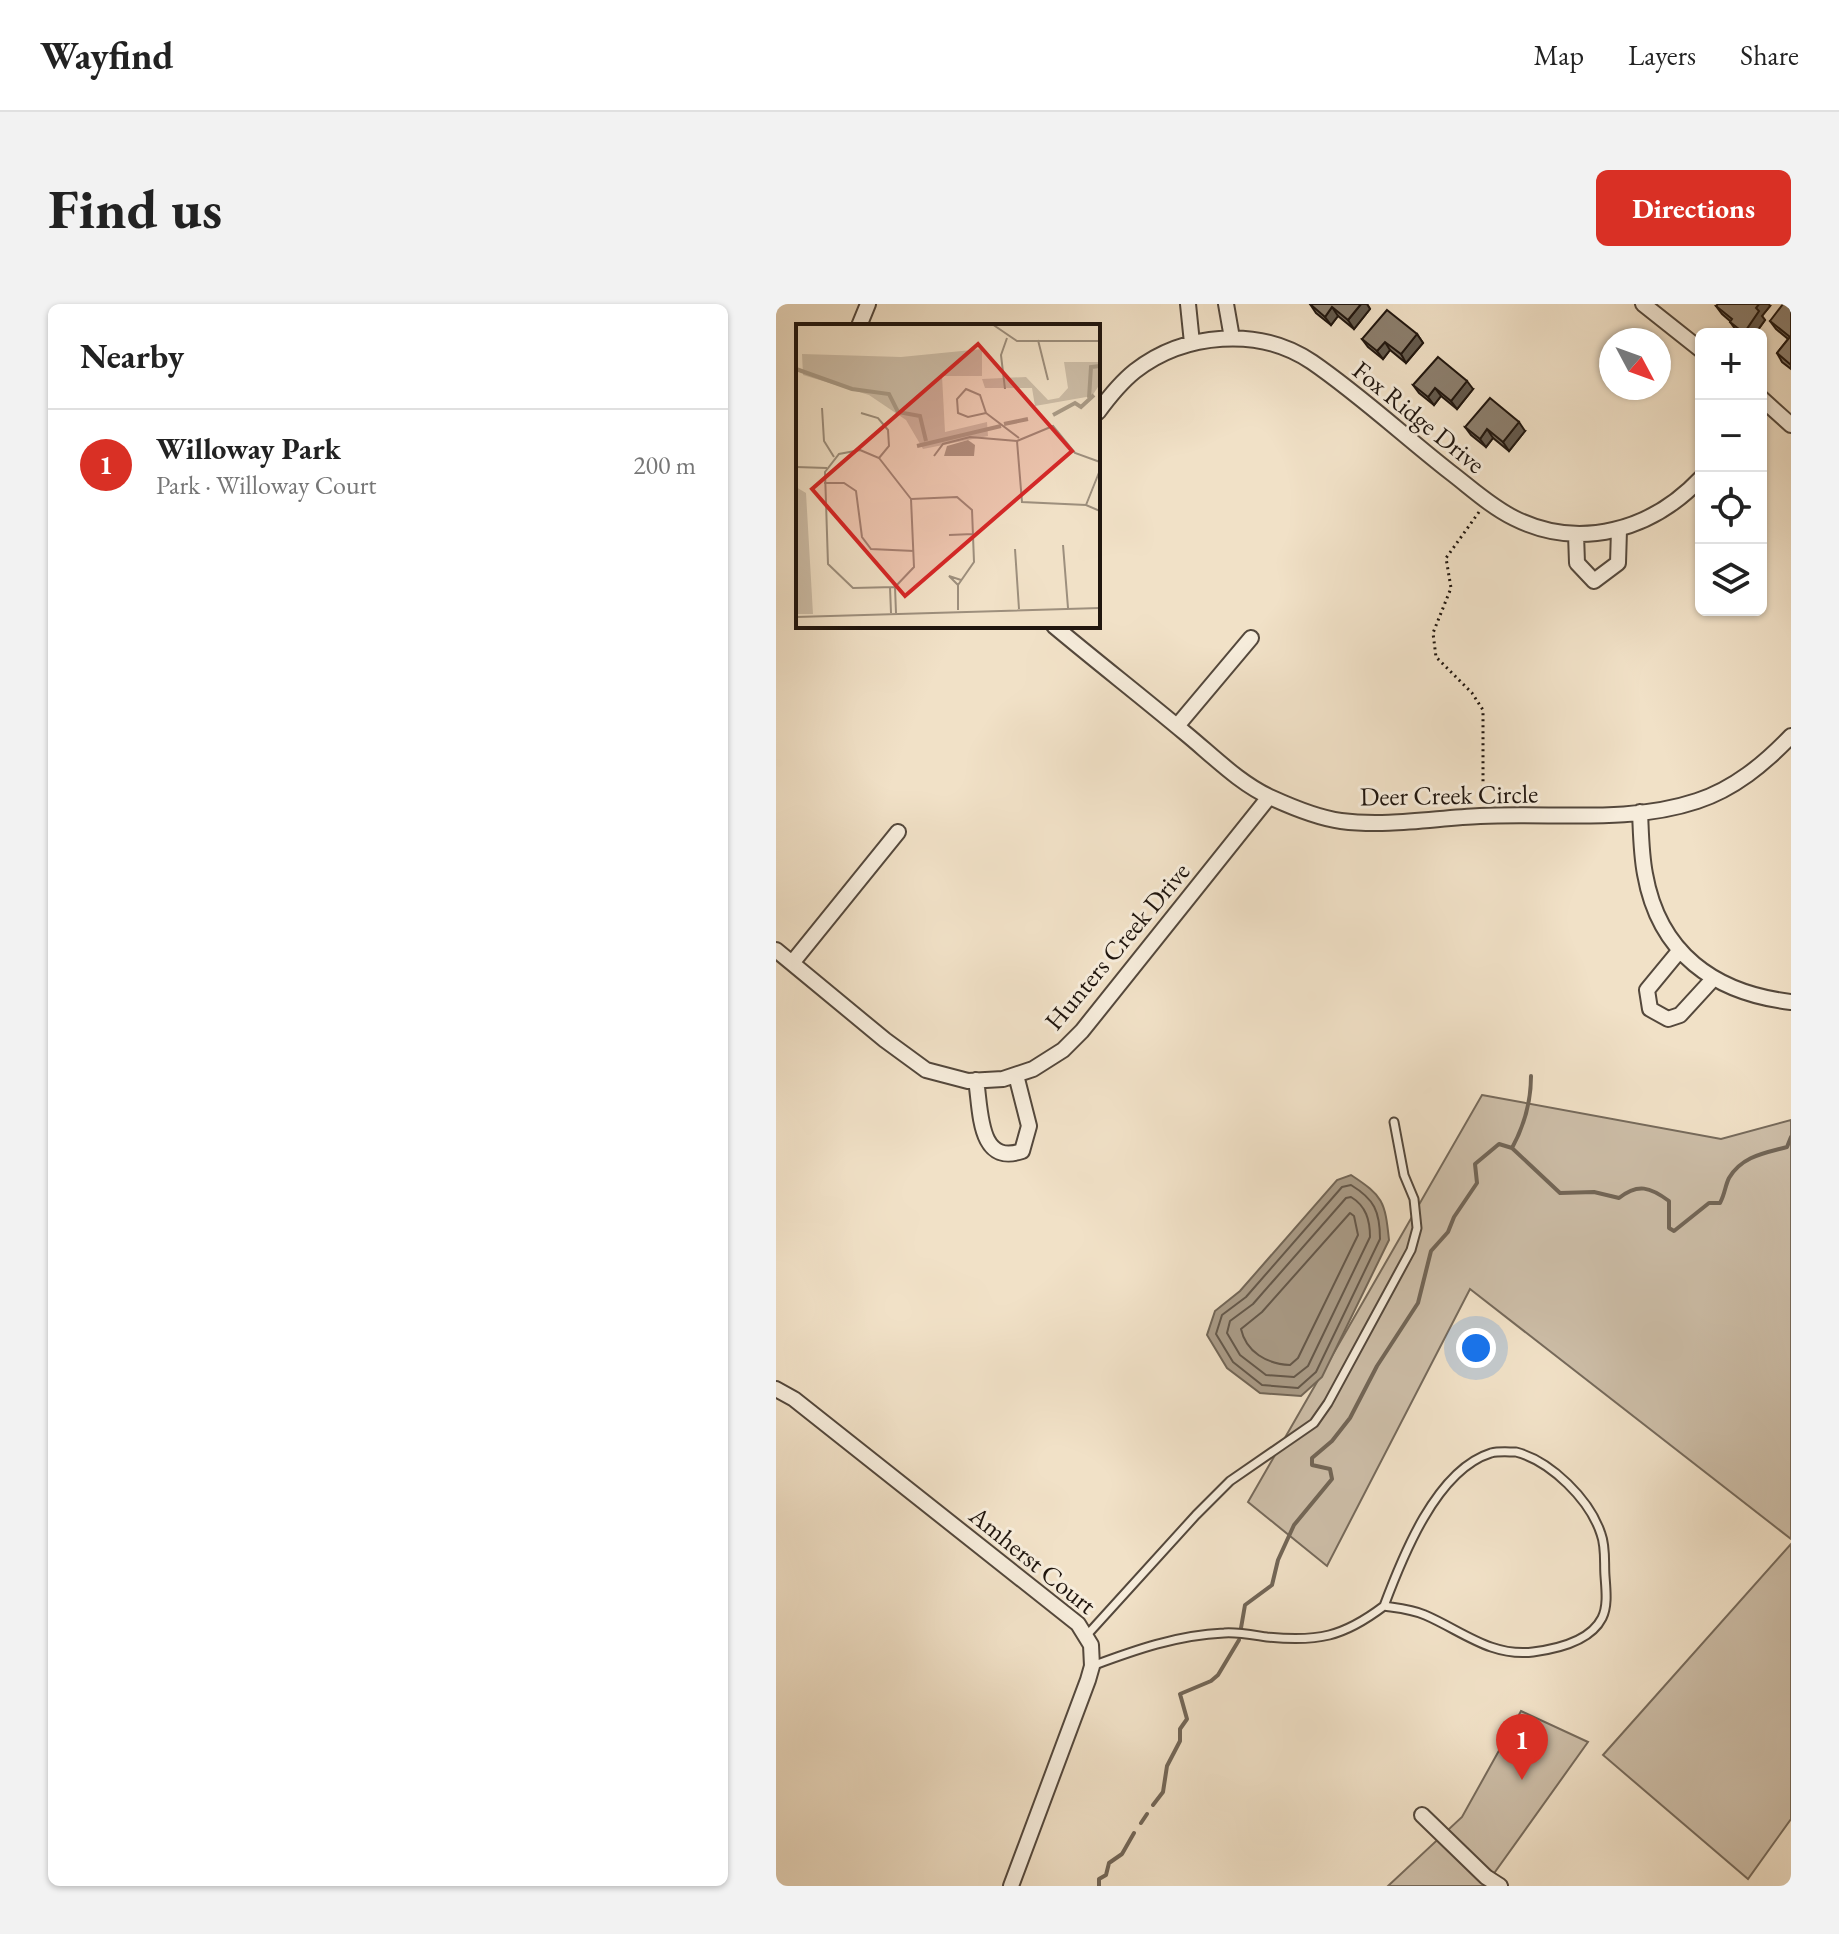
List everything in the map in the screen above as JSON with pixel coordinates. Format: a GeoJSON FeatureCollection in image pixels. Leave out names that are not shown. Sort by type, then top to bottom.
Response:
{"type":"FeatureCollection","features":[{"type":"Feature","properties":{"kind":"street"},"geometry":{"type":"LineString","coordinates":[[860,324],[868,304]]}},
{"type":"Feature","properties":{"kind":"street"},"geometry":{"type":"LineString","coordinates":[[1188,304],[1192,343]]}},
{"type":"Feature","properties":{"kind":"street"},"geometry":{"type":"LineString","coordinates":[[1226,304],[1232,338]]}},
{"type":"Feature","properties":{"kind":"street"},"geometry":{"type":"LineString","coordinates":[[1643,304],[1695,345]]}},
{"type":"Feature","properties":{"kind":"street","name":"Fox Ridge Drive"},"geometry":{"type":"LineString","coordinates":[[1100,409],[1118,386],[1162,355],[1192,343],[1232,338],[1273,344],[1311,361],[1487,502],[1535,527],[1576,534],[1619,530],[1663,511],[1695,484]]}},
{"type":"Feature","properties":{"kind":"street"},"geometry":{"type":"LineString","coordinates":[[1767,404],[1791,425]]}},
{"type":"Feature","properties":{"kind":"street"},"geometry":{"type":"LineString","coordinates":[[1576,534],[1577,563],[1594,581],[1618,563],[1619,530]]}},
{"type":"Feature","properties":{"kind":"street","name":"Deer Creek Circle"},"geometry":{"type":"LineString","coordinates":[[1056,628],[1230,770],[1269,797],[1341,821],[1388,822],[1483,815],[1570,817],[1685,805],[1723,790],[1760,765],[1791,736]]}},
{"type":"Feature","properties":{"kind":"street"},"geometry":{"type":"LineString","coordinates":[[1177,726],[1251,638]]}},
{"type":"Feature","properties":{"kind":"street","name":"Hunters Creek Drive"},"geometry":{"type":"LineString","coordinates":[[776,950],[926,1070],[976,1080],[1016,1075],[1033,1069],[1063,1050],[1082,1031],[1269,797]]}},
{"type":"Feature","properties":{"kind":"street"},"geometry":{"type":"LineString","coordinates":[[1640,812],[1642,858],[1649,891],[1662,923],[1680,950],[1713,979],[1748,995],[1791,1002]]}},
{"type":"Feature","properties":{"kind":"street"},"geometry":{"type":"LineString","coordinates":[[792,963],[898,832]]}},
{"type":"Feature","properties":{"kind":"street"},"geometry":{"type":"LineString","coordinates":[[1680,950],[1647,990],[1650,1009],[1668,1019],[1680,1015],[1713,979]]}},
{"type":"Feature","properties":{"kind":"street"},"geometry":{"type":"LineString","coordinates":[[976,1080],[986,1139],[994,1152],[1009,1156],[1022,1151],[1029,1126],[1016,1075]]}},
{"type":"Feature","properties":{"kind":"street","name":"Amherst Court"},"geometry":{"type":"LineString","coordinates":[[776,1389],[794,1399],[1030,1585],[1087,1635],[1092,1666],[1054,1777],[1011,1886]]}},
{"type":"Feature","properties":{"kind":"street"},"geometry":{"type":"LineString","coordinates":[[1422,1815],[1486,1877],[1500,1886]]}},
{"type":"Feature","properties":{"kind":"lane"},"geometry":{"type":"LineString","coordinates":[[1087,1635],[1230,1481],[1314,1423],[1328,1403],[1411,1250],[1417,1228],[1414,1199],[1404,1175],[1394,1122]]}},
{"type":"Feature","properties":{"kind":"lane"},"geometry":{"type":"LineString","coordinates":[[1092,1666],[1145,1646],[1193,1635],[1228,1632],[1320,1639],[1365,1620],[1384,1606],[1400,1563],[1437,1500],[1467,1465],[1493,1453],[1516,1452],[1541,1463],[1593,1513],[1603,1537],[1606,1591],[1602,1619],[1592,1631],[1555,1648],[1505,1652],[1482,1645],[1426,1615],[1384,1606]]}},
{"type":"Feature","properties":{"kind":"path"},"geometry":{"type":"LineString","coordinates":[[1483,815],[1483,710],[1472,693],[1436,657],[1433,633],[1451,588],[1446,558],[1487,502]]}},
{"type":"Feature","properties":{"kind":"shaded area"},"geometry":{"type":"Polygon","coordinates":[[[1482,1095],[1721,1139],[1791,1120],[1791,1539],[1470,1289],[1327,1566],[1248,1502],[1482,1095]]]}},
{"type":"Feature","properties":{"kind":"shaded area"},"geometry":{"type":"Polygon","coordinates":[[[1791,1544],[1791,1819],[1748,1879],[1603,1755],[1791,1544]]]}},
{"type":"Feature","properties":{"kind":"shaded area"},"geometry":{"type":"Polygon","coordinates":[[[1521,1711],[1588,1742],[1490,1879],[1484,1886],[1388,1886],[1462,1817],[1521,1711]]]}},
{"type":"Feature","properties":{"kind":"water"},"geometry":{"type":"Polygon","coordinates":[[[1351,1175],[1380,1201],[1386,1216],[1389,1240],[1322,1377],[1301,1396],[1260,1393],[1227,1368],[1207,1335],[1215,1311],[1240,1291],[1337,1180],[1351,1175]]]}},
{"type":"Feature","properties":{"kind":"building"},"geometry":{"type":"Polygon","coordinates":[[[1310,304],[1361,304],[1348,320],[1332,307],[1325,317],[1310,304]]]}},
{"type":"Feature","properties":{"kind":"building"},"geometry":{"type":"Polygon","coordinates":[[[1759,304],[1756,308],[1759,311],[1747,328],[1738,328],[1716,306],[1759,304]]]}},
{"type":"Feature","properties":{"kind":"building"},"geometry":{"type":"Polygon","coordinates":[[[1783,304],[1791,307],[1791,365],[1777,353],[1790,337],[1770,321],[1783,304]]]}},
{"type":"Feature","properties":{"kind":"building"},"geometry":{"type":"Polygon","coordinates":[[[1387,310],[1417,334],[1401,354],[1385,342],[1377,351],[1362,339],[1387,310]]]}},
{"type":"Feature","properties":{"kind":"building"},"geometry":{"type":"Polygon","coordinates":[[[1438,357],[1467,381],[1451,401],[1435,388],[1428,397],[1413,385],[1438,357]]]}},
{"type":"Feature","properties":{"kind":"building"},"geometry":{"type":"Polygon","coordinates":[[[1490,398],[1519,422],[1503,442],[1487,429],[1480,439],[1465,427],[1490,398]]]}},
{"type":"Feature","properties":{"kind":"waterway"},"geometry":{"type":"LineString","coordinates":[[1512,1148],[1526,1114],[1531,1076]]}},
{"type":"Feature","properties":{"kind":"waterway"},"geometry":{"type":"LineString","coordinates":[[1241,1628],[1245,1605],[1272,1585],[1278,1560],[1294,1525],[1332,1479],[1330,1469],[1312,1465],[1312,1458],[1332,1441],[1350,1418],[1377,1366],[1418,1303],[1431,1251],[1448,1232],[1454,1217],[1477,1183],[1475,1164],[1499,1144],[1512,1148],[1560,1193],[1594,1192],[1619,1198],[1632,1190],[1650,1190],[1669,1201],[1669,1228],[1674,1231],[1709,1203],[1720,1203],[1729,1178],[1740,1165],[1755,1156],[1787,1147],[1791,1137]]}},
{"type":"Feature","properties":{"kind":"waterway"},"geometry":{"type":"LineString","coordinates":[[1153,1805],[1163,1792],[1167,1766],[1180,1741],[1180,1729],[1187,1719],[1180,1694],[1218,1675],[1239,1640]]}},
{"type":"Feature","properties":{"kind":"waterway"},"geometry":{"type":"LineString","coordinates":[[1141,1823],[1147,1814]]}},
{"type":"Feature","properties":{"kind":"waterway"},"geometry":{"type":"LineString","coordinates":[[1099,1886],[1099,1879],[1106,1875],[1109,1863],[1122,1854],[1134,1833]]}},
{"type":"Feature","properties":{"kind":"place","name":"Willoway Park"},"geometry":{"type":"Point","coordinates":[1522,1780]}}]}
